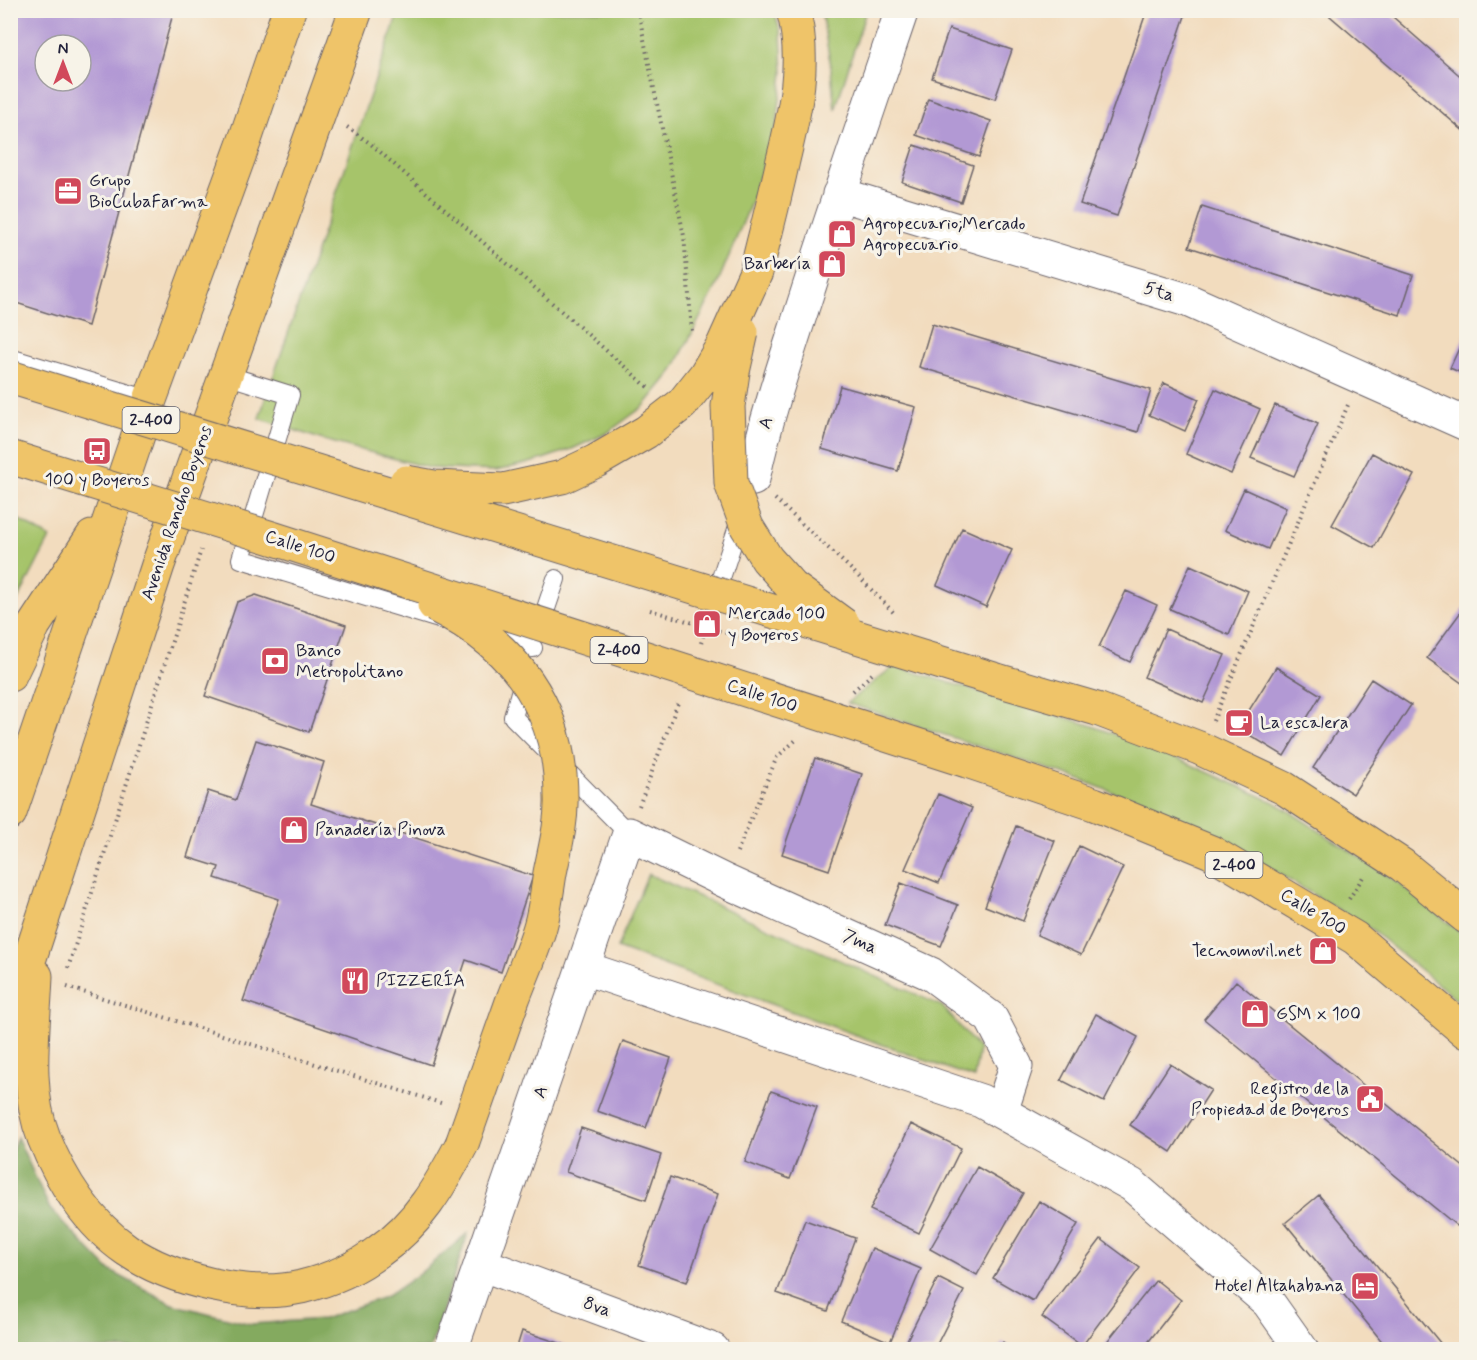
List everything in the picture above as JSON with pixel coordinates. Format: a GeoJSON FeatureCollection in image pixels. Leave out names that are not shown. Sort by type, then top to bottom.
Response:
{"type":"FeatureCollection","features":[{"type":"Feature","properties":{"kind":"highway"},"geometry":{"type":"LineString","coordinates":[[246,137],[274,10]]}},
{"type":"Feature","properties":{"kind":"highway"},"geometry":{"type":"LineString","coordinates":[[10,813],[150,400],[246,137],[289,10]]}},
{"type":"Feature","properties":{"kind":"highway","name":"Avenida Rancho Boyeros"},"geometry":{"type":"LineString","coordinates":[[10,1019],[158,565],[357,10]]}},
{"type":"Feature","properties":{"kind":"highway"},"geometry":{"type":"LineString","coordinates":[[330,85],[350,34],[366,10]]}},
{"type":"Feature","properties":{"kind":"highway"},"geometry":{"type":"LineString","coordinates":[[793,10],[799,32],[800,58],[792,126],[731,383],[728,439],[731,483],[747,527],[767,559],[792,587],[865,640]]}},
{"type":"Feature","properties":{"kind":"highway"},"geometry":{"type":"LineString","coordinates":[[292,463],[434,487],[503,490],[562,477],[596,461],[646,432],[682,404],[705,375],[723,345],[756,272]]}},
{"type":"Feature","properties":{"kind":"highway","name":"2-400"},"geometry":{"type":"LineString","coordinates":[[10,377],[1107,713],[1199,748],[1284,788],[1402,865],[1467,916]]}},
{"type":"Feature","properties":{"kind":"highway","name":"Calle 100"},"geometry":{"type":"LineString","coordinates":[[10,456],[967,761],[1094,804],[1211,852],[1355,938],[1467,1032]]}},
{"type":"Feature","properties":{"kind":"highway"},"geometry":{"type":"LineString","coordinates":[[10,675],[34,625],[115,503]]}},
{"type":"Feature","properties":{"kind":"highway"},"geometry":{"type":"LineString","coordinates":[[38,938],[32,1077],[38,1118],[44,1138],[83,1209],[127,1250],[165,1270],[226,1287],[252,1289],[299,1287],[329,1279],[379,1252],[416,1218],[442,1183],[462,1144],[540,927],[560,824],[560,771],[549,723],[529,683],[514,663],[489,639],[464,620],[423,599],[272,538]]}},
{"type":"Feature","properties":{"kind":"street","name":"A"},"geometry":{"type":"LineString","coordinates":[[753,478],[773,401],[839,194],[902,10]]}},
{"type":"Feature","properties":{"kind":"street","name":"5ta"},"geometry":{"type":"LineString","coordinates":[[839,194],[1186,300],[1467,424]]}},
{"type":"Feature","properties":{"kind":"street","name":"A"},"geometry":{"type":"LineString","coordinates":[[451,1350],[629,834]]}},
{"type":"Feature","properties":{"kind":"street","name":"7ma"},"geometry":{"type":"LineString","coordinates":[[629,834],[725,881],[931,974],[991,1018],[1016,1066],[1001,1112]]}},
{"type":"Feature","properties":{"kind":"street"},"geometry":{"type":"LineString","coordinates":[[584,968],[981,1101],[1131,1185],[1268,1302],[1302,1350]]}},
{"type":"Feature","properties":{"kind":"street","name":"8va"},"geometry":{"type":"LineString","coordinates":[[481,1264],[713,1350]]}},
{"type":"Feature","properties":{"kind":"lane"},"geometry":{"type":"LineString","coordinates":[[10,358],[150,400]]}},
{"type":"Feature","properties":{"kind":"lane"},"geometry":{"type":"LineString","coordinates":[[226,375],[290,395],[241,559],[532,648]]}},
{"type":"Feature","properties":{"kind":"lane","name":"A"},"geometry":{"type":"LineString","coordinates":[[721,578],[753,478]]}},
{"type":"Feature","properties":{"kind":"lane"},"geometry":{"type":"LineString","coordinates":[[556,579],[532,648],[513,717],[629,834]]}},
{"type":"Feature","properties":{"kind":"path"},"geometry":{"type":"LineString","coordinates":[[638,10],[684,236],[693,341]]}},
{"type":"Feature","properties":{"kind":"path"},"geometry":{"type":"LineString","coordinates":[[343,124],[371,144],[657,394]]}},
{"type":"Feature","properties":{"kind":"path"},"geometry":{"type":"LineString","coordinates":[[1209,730],[1360,377]]}},
{"type":"Feature","properties":{"kind":"path"},"geometry":{"type":"LineString","coordinates":[[753,478],[852,570],[900,620]]}},
{"type":"Feature","properties":{"kind":"path"},"geometry":{"type":"LineString","coordinates":[[66,974],[203,541]]}},
{"type":"Feature","properties":{"kind":"path"},"geometry":{"type":"LineString","coordinates":[[698,650],[721,578]]}},
{"type":"Feature","properties":{"kind":"path"},"geometry":{"type":"LineString","coordinates":[[848,696],[874,673]]}},
{"type":"Feature","properties":{"kind":"path"},"geometry":{"type":"LineString","coordinates":[[629,834],[682,693]]}},
{"type":"Feature","properties":{"kind":"path"},"geometry":{"type":"LineString","coordinates":[[725,881],[777,757],[803,734]]}},
{"type":"Feature","properties":{"kind":"path"},"geometry":{"type":"LineString","coordinates":[[62,985],[448,1106]]}},
{"type":"Feature","properties":{"kind":"green space"},"geometry":{"type":"Polygon","coordinates":[[[399,11],[774,11],[781,33],[783,73],[777,124],[751,203],[716,287],[672,372],[644,406],[607,433],[572,449],[496,471],[430,468],[320,439],[259,418],[399,11]]]}},
{"type":"Feature","properties":{"kind":"green space"},"geometry":{"type":"Polygon","coordinates":[[[821,11],[866,11],[835,110],[830,61],[821,11]]]}},
{"type":"Feature","properties":{"kind":"green space"},"geometry":{"type":"Polygon","coordinates":[[[11,515],[50,538],[11,613],[11,515]]]}},
{"type":"Feature","properties":{"kind":"green space"},"geometry":{"type":"Polygon","coordinates":[[[894,666],[1090,725],[1172,756],[1278,804],[1395,880],[1466,937],[1466,1007],[1369,928],[1213,834],[1070,776],[847,703],[894,666]]]}},
{"type":"Feature","properties":{"kind":"green space"},"geometry":{"type":"Polygon","coordinates":[[[648,874],[942,1006],[979,1049],[974,1078],[617,948],[648,874]]]}},
{"type":"Feature","properties":{"kind":"green space"},"geometry":{"type":"Polygon","coordinates":[[[17,1137],[50,1209],[109,1270],[172,1304],[251,1324],[323,1319],[387,1296],[419,1274],[468,1233],[430,1349],[11,1349],[10,1157],[17,1137]]]}},
{"type":"Feature","properties":{"kind":"building","name":"Grupo BioCubaFarma"},"geometry":{"type":"Polygon","coordinates":[[[10,10],[174,10],[88,326],[10,301],[10,10]]]}},
{"type":"Feature","properties":{"kind":"building"},"geometry":{"type":"Polygon","coordinates":[[[1147,10],[1187,10],[1117,216],[1080,204],[1147,10]]]}},
{"type":"Feature","properties":{"kind":"building"},"geometry":{"type":"Polygon","coordinates":[[[1323,10],[1385,10],[1466,81],[1466,133],[1323,10]]]}},
{"type":"Feature","properties":{"kind":"building"},"geometry":{"type":"Polygon","coordinates":[[[949,29],[1012,50],[995,99],[932,78],[949,29]]]}},
{"type":"Feature","properties":{"kind":"building"},"geometry":{"type":"Polygon","coordinates":[[[928,99],[991,121],[979,157],[916,135],[928,99]]]}},
{"type":"Feature","properties":{"kind":"building"},"geometry":{"type":"Polygon","coordinates":[[[914,145],[973,165],[961,202],[902,182],[914,145]]]}},
{"type":"Feature","properties":{"kind":"building"},"geometry":{"type":"Polygon","coordinates":[[[1202,207],[1413,275],[1400,315],[1189,247],[1202,207]]]}},
{"type":"Feature","properties":{"kind":"building"},"geometry":{"type":"Polygon","coordinates":[[[932,324],[1151,390],[1138,432],[919,367],[932,324]]]}},
{"type":"Feature","properties":{"kind":"building"},"geometry":{"type":"Polygon","coordinates":[[[1466,333],[1466,375],[1450,368],[1466,333]]]}},
{"type":"Feature","properties":{"kind":"building"},"geometry":{"type":"Polygon","coordinates":[[[1164,383],[1199,399],[1185,431],[1149,415],[1164,383]]]}},
{"type":"Feature","properties":{"kind":"building"},"geometry":{"type":"Polygon","coordinates":[[[840,386],[916,407],[898,471],[822,449],[840,386]]]}},
{"type":"Feature","properties":{"kind":"building"},"geometry":{"type":"Polygon","coordinates":[[[1215,389],[1260,409],[1231,474],[1186,454],[1215,389]]]}},
{"type":"Feature","properties":{"kind":"building"},"geometry":{"type":"Polygon","coordinates":[[[1275,405],[1318,424],[1294,476],[1251,458],[1275,405]]]}},
{"type":"Feature","properties":{"kind":"building"},"geometry":{"type":"Polygon","coordinates":[[[1372,453],[1414,475],[1374,548],[1332,525],[1372,453]]]}},
{"type":"Feature","properties":{"kind":"building"},"geometry":{"type":"Polygon","coordinates":[[[1244,489],[1286,508],[1268,549],[1225,530],[1244,489]]]}},
{"type":"Feature","properties":{"kind":"building"},"geometry":{"type":"Polygon","coordinates":[[[962,528],[1012,550],[986,607],[937,585],[962,528]]]}},
{"type":"Feature","properties":{"kind":"building"},"geometry":{"type":"Polygon","coordinates":[[[1190,565],[1248,591],[1229,635],[1170,609],[1190,565]]]}},
{"type":"Feature","properties":{"kind":"building"},"geometry":{"type":"Polygon","coordinates":[[[1126,591],[1157,605],[1130,662],[1099,647],[1126,591]]]}},
{"type":"Feature","properties":{"kind":"building","name":"Banco Metropolitano"},"geometry":{"type":"Polygon","coordinates":[[[256,595],[346,625],[309,732],[205,696],[237,602],[256,595]]]}},
{"type":"Feature","properties":{"kind":"building"},"geometry":{"type":"Polygon","coordinates":[[[1466,605],[1466,686],[1427,658],[1466,605]]]}},
{"type":"Feature","properties":{"kind":"building"},"geometry":{"type":"Polygon","coordinates":[[[1166,629],[1225,655],[1203,703],[1144,677],[1166,629]]]}},
{"type":"Feature","properties":{"kind":"building"},"geometry":{"type":"Polygon","coordinates":[[[1276,667],[1321,695],[1284,756],[1238,728],[1276,667]]]}},
{"type":"Feature","properties":{"kind":"building"},"geometry":{"type":"Polygon","coordinates":[[[1371,679],[1411,705],[1353,794],[1313,768],[1371,679]]]}},
{"type":"Feature","properties":{"kind":"building"},"geometry":{"type":"Polygon","coordinates":[[[256,740],[324,762],[311,804],[533,876],[501,972],[466,960],[431,1065],[243,1001],[279,899],[215,878],[219,867],[187,857],[208,791],[236,800],[256,740]]]}},
{"type":"Feature","properties":{"kind":"building"},"geometry":{"type":"Polygon","coordinates":[[[815,758],[862,774],[829,870],[782,854],[815,758]]]}},
{"type":"Feature","properties":{"kind":"building"},"geometry":{"type":"Polygon","coordinates":[[[938,794],[972,808],[939,883],[905,869],[938,794]]]}},
{"type":"Feature","properties":{"kind":"building"},"geometry":{"type":"Polygon","coordinates":[[[1016,826],[1055,841],[1023,921],[985,906],[1016,826]]]}},
{"type":"Feature","properties":{"kind":"building"},"geometry":{"type":"Polygon","coordinates":[[[1079,846],[1123,867],[1081,955],[1037,935],[1079,846]]]}},
{"type":"Feature","properties":{"kind":"building"},"geometry":{"type":"Polygon","coordinates":[[[901,883],[958,905],[941,946],[885,925],[901,883]]]}},
{"type":"Feature","properties":{"kind":"building"},"geometry":{"type":"Polygon","coordinates":[[[1236,981],[1466,1169],[1466,1215],[1457,1226],[1204,1019],[1236,981]]]}},
{"type":"Feature","properties":{"kind":"building"},"geometry":{"type":"Polygon","coordinates":[[[1096,1014],[1138,1037],[1104,1102],[1061,1080],[1096,1014]]]}},
{"type":"Feature","properties":{"kind":"building"},"geometry":{"type":"Polygon","coordinates":[[[623,1041],[671,1058],[646,1128],[597,1111],[623,1041]]]}},
{"type":"Feature","properties":{"kind":"building"},"geometry":{"type":"Polygon","coordinates":[[[1170,1064],[1211,1090],[1171,1152],[1130,1125],[1170,1064]]]}},
{"type":"Feature","properties":{"kind":"building"},"geometry":{"type":"Polygon","coordinates":[[[771,1091],[817,1107],[790,1179],[745,1162],[771,1091]]]}},
{"type":"Feature","properties":{"kind":"building"},"geometry":{"type":"Polygon","coordinates":[[[911,1124],[961,1148],[919,1233],[870,1210],[911,1124]]]}},
{"type":"Feature","properties":{"kind":"building"},"geometry":{"type":"Polygon","coordinates":[[[581,1128],[661,1155],[646,1200],[566,1172],[581,1128]]]}},
{"type":"Feature","properties":{"kind":"building"},"geometry":{"type":"Polygon","coordinates":[[[977,1167],[1023,1193],[977,1275],[930,1249],[977,1167]]]}},
{"type":"Feature","properties":{"kind":"building"},"geometry":{"type":"Polygon","coordinates":[[[670,1177],[718,1194],[687,1282],[639,1265],[670,1177]]]}},
{"type":"Feature","properties":{"kind":"building","name":"Hotel Altahabana"},"geometry":{"type":"Polygon","coordinates":[[[1319,1195],[1446,1350],[1389,1350],[1285,1223],[1319,1195]]]}},
{"type":"Feature","properties":{"kind":"building"},"geometry":{"type":"Polygon","coordinates":[[[1039,1201],[1078,1224],[1033,1301],[993,1278],[1039,1201]]]}},
{"type":"Feature","properties":{"kind":"building"},"geometry":{"type":"Polygon","coordinates":[[[805,1220],[855,1238],[828,1311],[777,1293],[805,1220]]]}},
{"type":"Feature","properties":{"kind":"building"},"geometry":{"type":"Polygon","coordinates":[[[1101,1239],[1140,1268],[1082,1346],[1042,1317],[1101,1239]]]}},
{"type":"Feature","properties":{"kind":"building"},"geometry":{"type":"Polygon","coordinates":[[[872,1248],[921,1269],[890,1342],[841,1321],[872,1248]]]}},
{"type":"Feature","properties":{"kind":"building"},"geometry":{"type":"Polygon","coordinates":[[[938,1278],[964,1291],[934,1350],[902,1350],[938,1278]]]}},
{"type":"Feature","properties":{"kind":"building"},"geometry":{"type":"Polygon","coordinates":[[[1156,1280],[1181,1300],[1142,1350],[1113,1350],[1105,1344],[1156,1280]]]}},
{"type":"Feature","properties":{"kind":"building"},"geometry":{"type":"Polygon","coordinates":[[[522,1331],[578,1349],[578,1350],[516,1350],[522,1331]]]}},
{"type":"Feature","properties":{"kind":"building"},"geometry":{"type":"Polygon","coordinates":[[[1003,1342],[1013,1350],[997,1350],[1003,1342]]]}},
{"type":"Feature","properties":{"kind":"place","name":"Grupo BioCubaFarma"},"geometry":{"type":"Point","coordinates":[68,191]}},
{"type":"Feature","properties":{"kind":"place","name":"Agropecuario;Mercado Agropecuario"},"geometry":{"type":"Point","coordinates":[842,234]}},
{"type":"Feature","properties":{"kind":"place","name":"Barbería"},"geometry":{"type":"Point","coordinates":[832,264]}},
{"type":"Feature","properties":{"kind":"place","name":"100 y Boyeros"},"geometry":{"type":"Point","coordinates":[97,451]}},
{"type":"Feature","properties":{"kind":"place","name":"Mercado 100 y Boyeros"},"geometry":{"type":"Point","coordinates":[707,624]}},
{"type":"Feature","properties":{"kind":"place","name":"Banco Metropolitano"},"geometry":{"type":"Point","coordinates":[275,661]}},
{"type":"Feature","properties":{"kind":"place","name":"La escalera"},"geometry":{"type":"Point","coordinates":[1239,723]}},
{"type":"Feature","properties":{"kind":"place","name":"Panadería Pinova"},"geometry":{"type":"Point","coordinates":[294,830]}},
{"type":"Feature","properties":{"kind":"place","name":"Tecnomovil.net"},"geometry":{"type":"Point","coordinates":[1323,951]}},
{"type":"Feature","properties":{"kind":"place","name":"PIZZERÍA"},"geometry":{"type":"Point","coordinates":[355,981]}},
{"type":"Feature","properties":{"kind":"place","name":"GSM x 100"},"geometry":{"type":"Point","coordinates":[1255,1014]}},
{"type":"Feature","properties":{"kind":"place","name":"Registro de la Propiedad de Boyeros"},"geometry":{"type":"Point","coordinates":[1370,1099]}},
{"type":"Feature","properties":{"kind":"place","name":"Hotel Altahabana"},"geometry":{"type":"Point","coordinates":[1365,1286]}}]}
